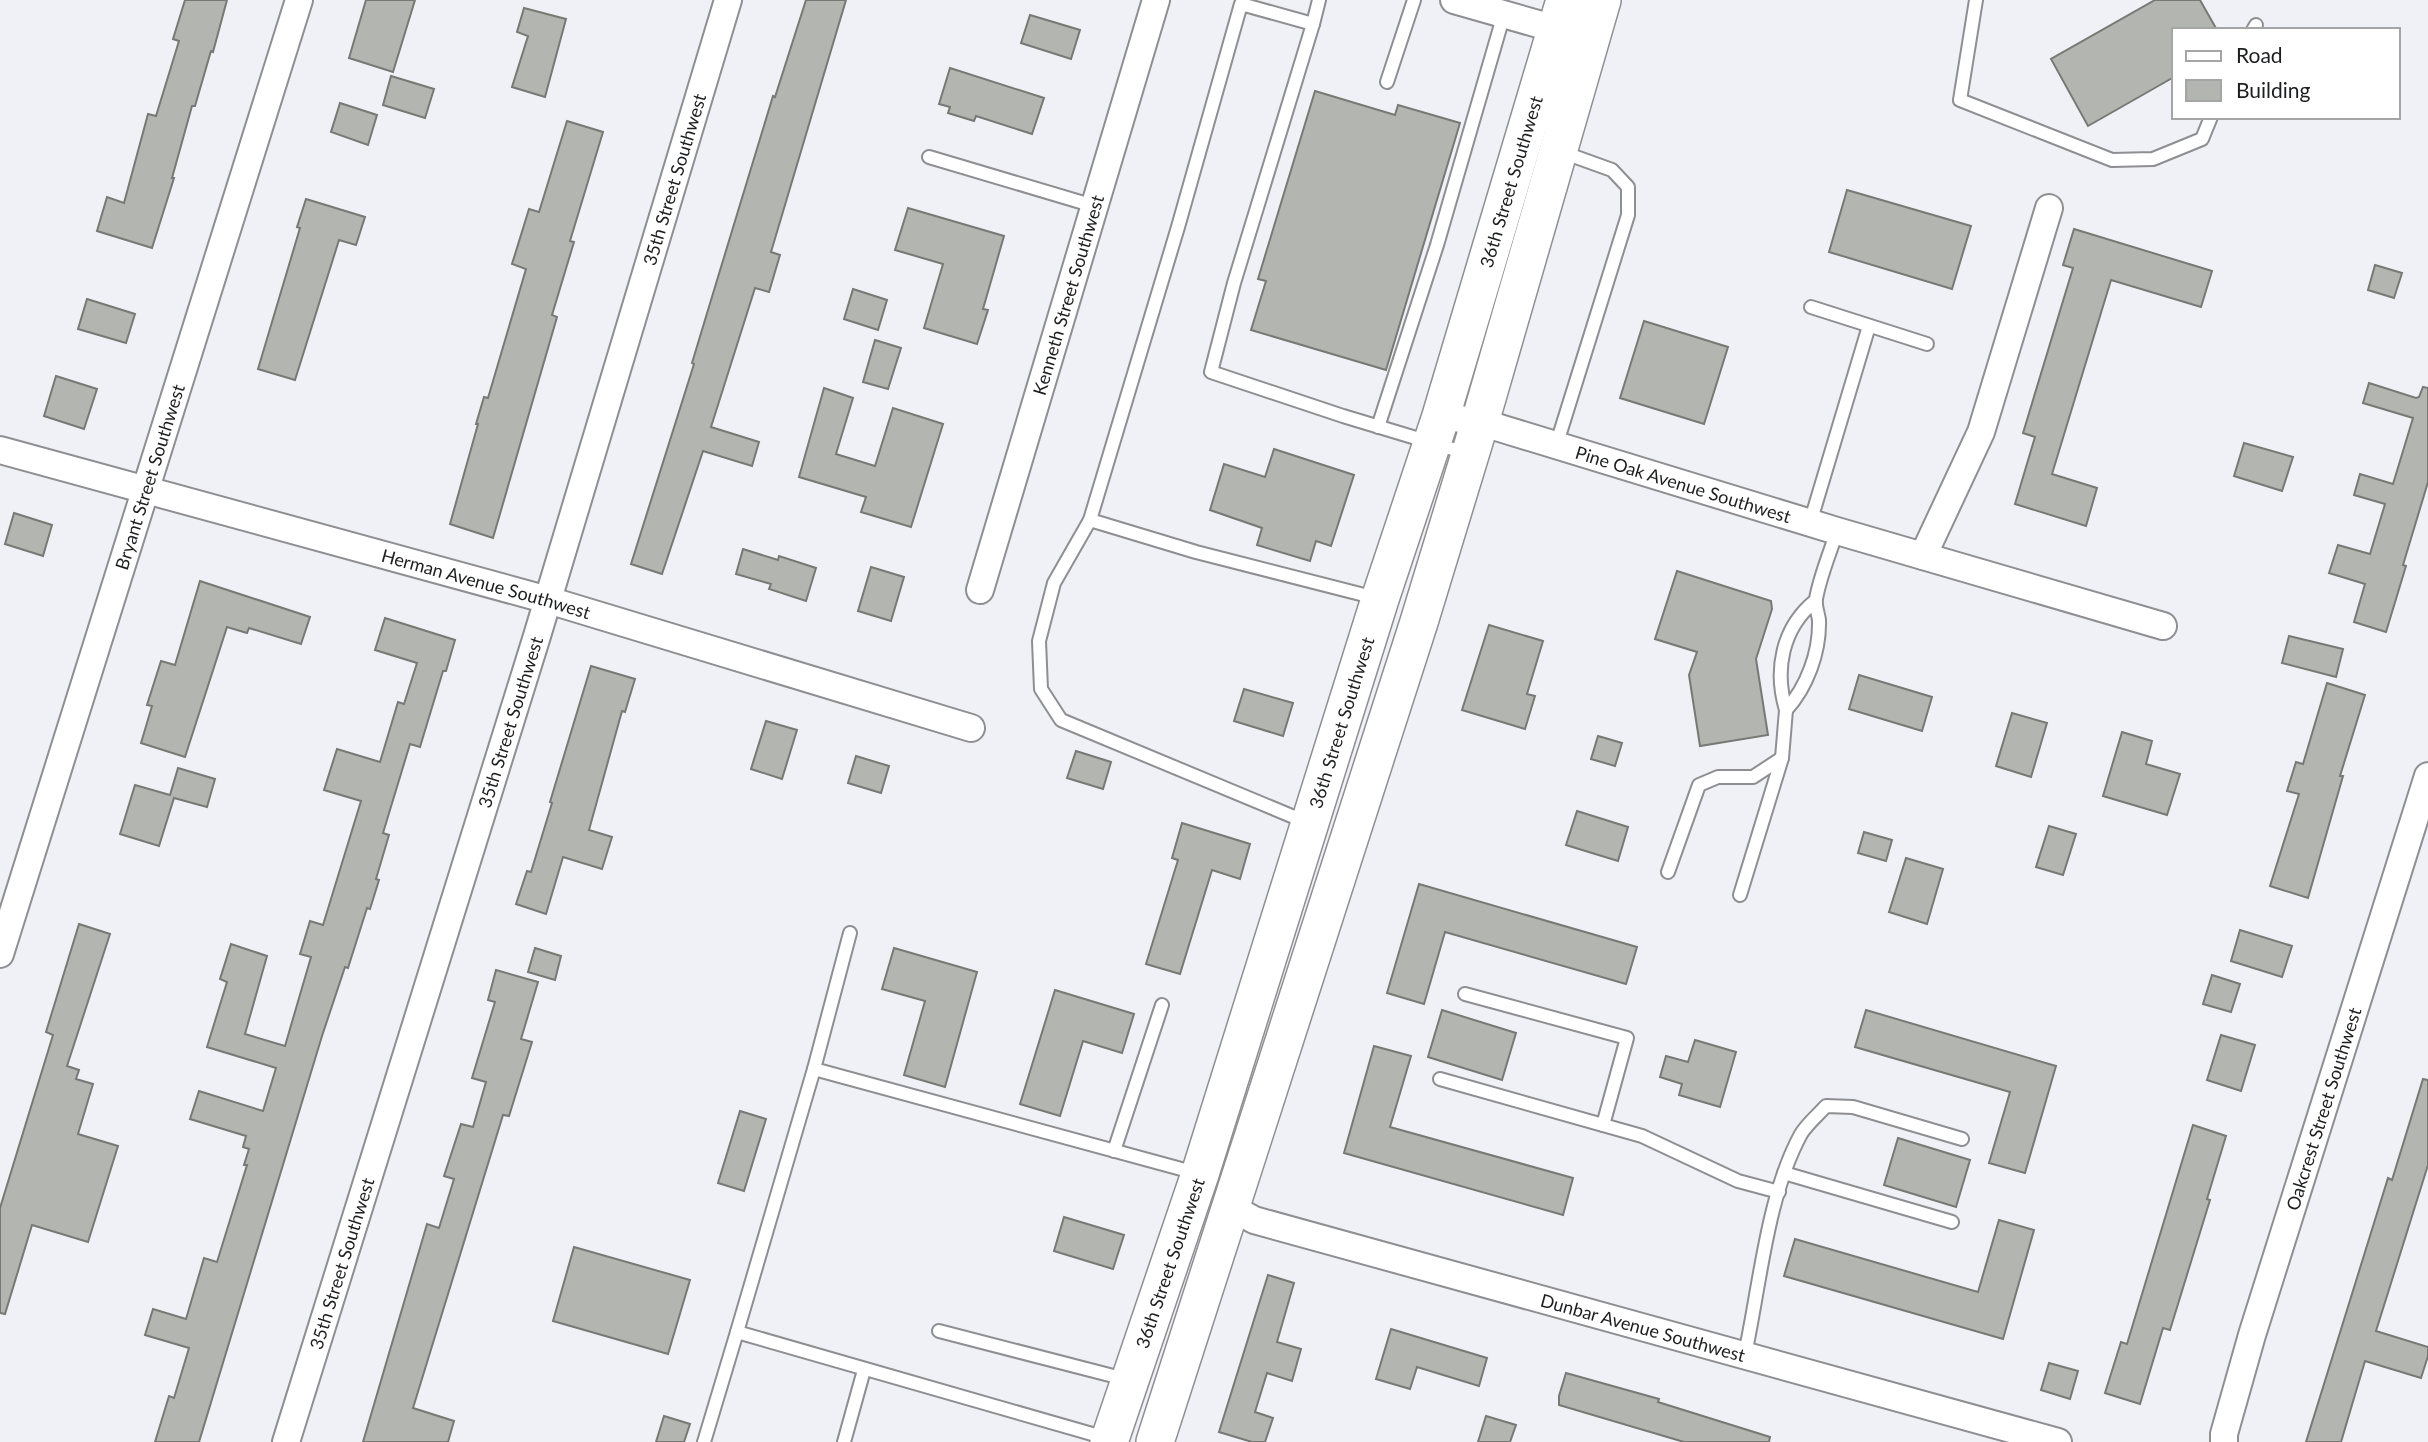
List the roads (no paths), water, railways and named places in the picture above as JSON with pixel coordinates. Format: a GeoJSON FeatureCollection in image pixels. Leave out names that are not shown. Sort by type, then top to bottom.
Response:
{"type":"FeatureCollection","features":[{"type":"Feature","properties":{"kind":"street","name":"Bryant Street Southwest"},"geometry":{"type":"LineString","coordinates":[[0,954],[299,0]]}},
{"type":"Feature","properties":{"kind":"street","name":"35th Street Southwest"},"geometry":{"type":"LineString","coordinates":[[286,1442],[548,600],[728,0]]}},
{"type":"Feature","properties":{"kind":"street","name":"Kenneth Street Southwest"},"geometry":{"type":"LineString","coordinates":[[980,590],[1156,0]]}},
{"type":"Feature","properties":{"kind":"street"},"geometry":{"type":"LineString","coordinates":[[1454,0],[1504,14],[1560,15],[1591,38]]}},
{"type":"Feature","properties":{"kind":"street","name":"36th Street Southwest"},"geometry":{"type":"LineString","coordinates":[[1109,1440],[1129,1381],[1215,1191],[1419,622],[1602,0]]}},
{"type":"Feature","properties":{"kind":"street","name":"36th Street Southwest"},"geometry":{"type":"LineString","coordinates":[[1155,1442],[1215,1191],[1309,824],[1436,430],[1560,15]]}},
{"type":"Feature","properties":{"kind":"street"},"geometry":{"type":"LineString","coordinates":[[1923,555],[1981,432],[2049,208]]}},
{"type":"Feature","properties":{"kind":"street","name":"Pine Oak Avenue Southwest"},"geometry":{"type":"LineString","coordinates":[[1436,430],[1475,438],[1556,446],[2163,626]]}},
{"type":"Feature","properties":{"kind":"street","name":"Herman Avenue Southwest"},"geometry":{"type":"LineString","coordinates":[[0,450],[548,600],[971,728]]}},
{"type":"Feature","properties":{"kind":"street","name":"Oakcrest Street Southwest"},"geometry":{"type":"LineString","coordinates":[[2224,1442],[2252,1335],[2428,776]]}},
{"type":"Feature","properties":{"kind":"street","name":"Dunbar Avenue Southwest"},"geometry":{"type":"LineString","coordinates":[[1215,1191],[1254,1220],[2058,1442]]}},
{"type":"Feature","properties":{"kind":"lane"},"geometry":{"type":"LineString","coordinates":[[1319,0],[1234,283],[1211,372],[1378,426],[1436,430]]}},
{"type":"Feature","properties":{"kind":"lane"},"geometry":{"type":"LineString","coordinates":[[1387,82],[1415,0]]}},
{"type":"Feature","properties":{"kind":"lane"},"geometry":{"type":"LineString","coordinates":[[1976,0],[1960,100],[2112,160],[2153,159],[2202,139],[2210,119]]}},
{"type":"Feature","properties":{"kind":"lane"},"geometry":{"type":"LineString","coordinates":[[1309,824],[1061,720],[1041,689],[1039,641],[1054,583],[1090,520],[1241,4],[1313,24]]}},
{"type":"Feature","properties":{"kind":"lane"},"geometry":{"type":"LineString","coordinates":[[1378,426],[1437,245],[1504,14]]}},
{"type":"Feature","properties":{"kind":"lane"},"geometry":{"type":"LineString","coordinates":[[1556,446],[1628,215],[1628,187],[1612,170],[1558,151]]}},
{"type":"Feature","properties":{"kind":"lane"},"geometry":{"type":"LineString","coordinates":[[929,157],[1094,206]]}},
{"type":"Feature","properties":{"kind":"lane"},"geometry":{"type":"LineString","coordinates":[[1811,307],[1927,344]]}},
{"type":"Feature","properties":{"kind":"lane"},"geometry":{"type":"LineString","coordinates":[[1811,523],[1870,326]]}},
{"type":"Feature","properties":{"kind":"lane"},"geometry":{"type":"LineString","coordinates":[[1090,520],[1196,552],[1380,599]]}},
{"type":"Feature","properties":{"kind":"lane"},"geometry":{"type":"LineString","coordinates":[[1786,710],[1803,687],[1817,645],[1819,620],[1815,601],[1837,531]]}},
{"type":"Feature","properties":{"kind":"lane"},"geometry":{"type":"LineString","coordinates":[[1740,895],[1782,758],[1786,710],[1780,691],[1779,671],[1787,640],[1800,613],[1815,601]]}},
{"type":"Feature","properties":{"kind":"lane"},"geometry":{"type":"LineString","coordinates":[[1668,872],[1699,785],[1718,777],[1753,777],[1782,758]]}},
{"type":"Feature","properties":{"kind":"lane"},"geometry":{"type":"LineString","coordinates":[[704,1442],[814,1069],[850,933]]}},
{"type":"Feature","properties":{"kind":"lane"},"geometry":{"type":"LineString","coordinates":[[1465,994],[1627,1038],[1603,1125]]}},
{"type":"Feature","properties":{"kind":"lane"},"geometry":{"type":"LineString","coordinates":[[1114,1151],[1162,1004]]}},
{"type":"Feature","properties":{"kind":"lane"},"geometry":{"type":"LineString","coordinates":[[814,1069],[1114,1151],[1215,1191]]}},
{"type":"Feature","properties":{"kind":"lane"},"geometry":{"type":"LineString","coordinates":[[1440,1079],[1642,1136],[1738,1181],[1779,1192]]}},
{"type":"Feature","properties":{"kind":"lane"},"geometry":{"type":"LineString","coordinates":[[1745,1354],[1784,1173],[1802,1132],[1826,1106],[1853,1108],[1962,1139]]}},
{"type":"Feature","properties":{"kind":"lane"},"geometry":{"type":"LineString","coordinates":[[1784,1173],[1952,1222]]}},
{"type":"Feature","properties":{"kind":"lane"},"geometry":{"type":"LineString","coordinates":[[939,1331],[1129,1381]]}},
{"type":"Feature","properties":{"kind":"lane"},"geometry":{"type":"LineString","coordinates":[[737,1332],[1109,1440]]}},
{"type":"Feature","properties":{"kind":"lane"},"geometry":{"type":"LineString","coordinates":[[844,1442],[864,1370]]}}]}
